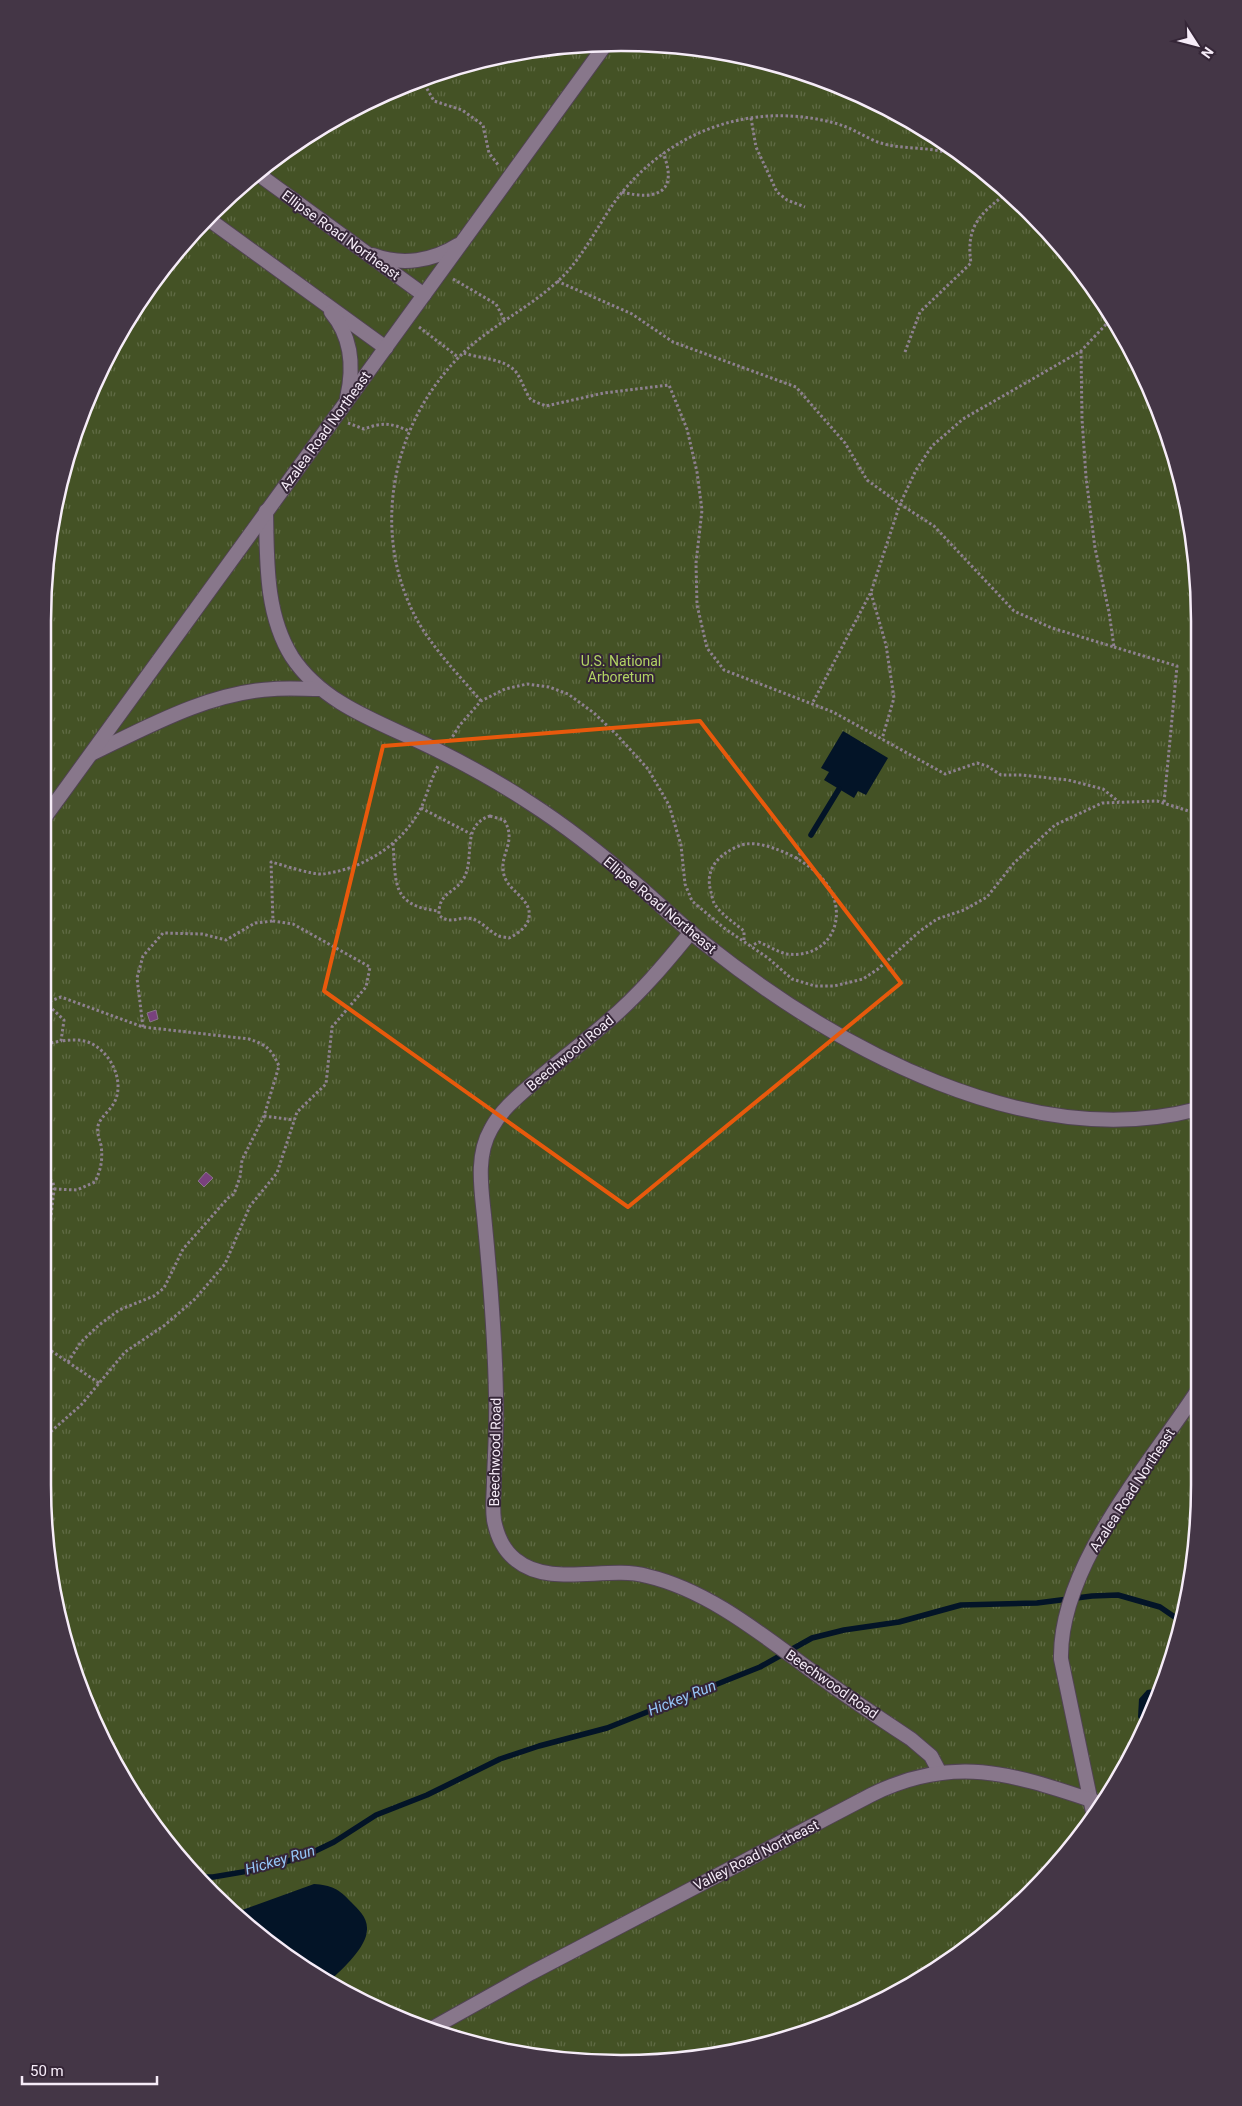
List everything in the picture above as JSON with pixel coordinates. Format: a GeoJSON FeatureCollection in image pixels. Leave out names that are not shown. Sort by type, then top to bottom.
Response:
{"type":"FeatureCollection","features":[{"type":"Feature","properties":{"kind":"street","name":"Azalea Road Northeast"},"geometry":{"type":"LineString","coordinates":[[51,809],[601,52]]}},
{"type":"Feature","properties":{"kind":"street","name":"Ellipse Road Northeast"},"geometry":{"type":"LineString","coordinates":[[263,178],[424,295]]}},
{"type":"Feature","properties":{"kind":"street"},"geometry":{"type":"LineString","coordinates":[[214,223],[386,348]]}},
{"type":"Feature","properties":{"kind":"street"},"geometry":{"type":"LineString","coordinates":[[363,251],[381,258],[400,261],[418,260],[448,251],[463,242]]}},
{"type":"Feature","properties":{"kind":"street"},"geometry":{"type":"LineString","coordinates":[[323,302],[336,317],[345,334],[350,352],[352,369],[345,403]]}},
{"type":"Feature","properties":{"kind":"street","name":"Ellipse Road Northeast"},"geometry":{"type":"LineString","coordinates":[[266,512],[268,579],[276,624],[292,657],[320,690],[342,704],[479,772],[532,804],[595,850],[728,962],[834,1032],[896,1065],[988,1100],[1090,1118],[1146,1118],[1191,1110]]}},
{"type":"Feature","properties":{"kind":"street"},"geometry":{"type":"LineString","coordinates":[[90,754],[175,714],[229,696],[272,689],[320,690]]}},
{"type":"Feature","properties":{"kind":"street","name":"Beechwood Road"},"geometry":{"type":"LineString","coordinates":[[691,932],[655,976],[624,1007],[509,1105],[490,1130],[484,1145],[481,1160],[482,1188],[491,1286],[496,1398],[493,1511],[496,1530],[503,1547],[515,1559],[529,1568],[558,1574],[618,1572],[652,1577],[674,1584],[705,1598],[764,1635],[924,1749],[936,1764],[940,1773]]}},
{"type":"Feature","properties":{"kind":"street","name":"Azalea Road Northeast"},"geometry":{"type":"LineString","coordinates":[[1091,1807],[1063,1669],[1061,1648],[1069,1602],[1083,1569],[1115,1513],[1191,1400]]}},
{"type":"Feature","properties":{"kind":"street","name":"Valley Road Northeast"},"geometry":{"type":"LineString","coordinates":[[438,2025],[531,1973],[871,1795],[914,1778],[940,1773],[980,1772],[1007,1775],[1095,1801]]}},
{"type":"Feature","properties":{"kind":"path"},"geometry":{"type":"LineString","coordinates":[[425,86],[434,101],[462,110],[484,125],[492,160],[512,175]]}},
{"type":"Feature","properties":{"kind":"path"},"geometry":{"type":"LineString","coordinates":[[481,701],[427,636],[406,597],[398,569],[391,526],[396,472],[409,431],[429,393],[445,372],[483,335],[529,305],[557,281],[583,251],[622,192],[644,169],[688,136],[723,124],[775,115],[820,120],[854,130],[875,141],[895,148],[943,152],[948,154]]}},
{"type":"Feature","properties":{"kind":"path"},"geometry":{"type":"LineString","coordinates":[[750,118],[756,147],[777,192],[787,200],[805,207]]}},
{"type":"Feature","properties":{"kind":"path"},"geometry":{"type":"LineString","coordinates":[[622,192],[645,197],[662,190],[670,176],[669,166],[663,153]]}},
{"type":"Feature","properties":{"kind":"path"},"geometry":{"type":"LineString","coordinates":[[905,352],[920,312],[970,263],[971,232],[979,217],[1002,197]]}},
{"type":"Feature","properties":{"kind":"path"},"geometry":{"type":"LineString","coordinates":[[442,271],[464,287],[496,304],[505,321]]}},
{"type":"Feature","properties":{"kind":"path"},"geometry":{"type":"LineString","coordinates":[[557,281],[632,314],[673,342],[796,387],[845,443],[867,480],[934,526],[1014,611],[1052,628],[1177,666],[1164,803]]}},
{"type":"Feature","properties":{"kind":"path"},"geometry":{"type":"LineString","coordinates":[[408,318],[458,358]]}},
{"type":"Feature","properties":{"kind":"path"},"geometry":{"type":"LineString","coordinates":[[812,704],[871,592],[900,504],[916,470],[932,446],[963,419],[1081,351],[1107,324]]}},
{"type":"Feature","properties":{"kind":"path"},"geometry":{"type":"LineString","coordinates":[[1081,351],[1082,419],[1086,477],[1095,548],[1109,612],[1114,647]]}},
{"type":"Feature","properties":{"kind":"path"},"geometry":{"type":"LineString","coordinates":[[464,352],[476,358],[504,363],[516,372],[531,400],[546,406],[604,393],[669,385],[687,429],[697,472],[702,510],[696,563],[697,605],[707,648],[724,670],[833,712],[945,774],[977,763],[987,766],[1001,775],[1022,775],[1068,780],[1103,789],[1120,802]]}},
{"type":"Feature","properties":{"kind":"path"},"geometry":{"type":"LineString","coordinates":[[336,416],[352,426],[364,430],[380,423],[397,426],[409,431]]}},
{"type":"Feature","properties":{"kind":"path"},"geometry":{"type":"LineString","coordinates":[[871,592],[886,645],[894,698],[882,739]]}},
{"type":"Feature","properties":{"kind":"path"},"geometry":{"type":"LineString","coordinates":[[448,746],[459,726],[481,701],[505,689],[527,684],[549,687],[568,694],[594,713],[618,735],[648,769],[669,805],[681,845],[686,884],[692,901],[788,976],[815,986],[834,986],[863,979],[878,970],[920,931],[937,919],[964,910],[987,897],[1014,863],[1054,825],[1102,803],[1157,801],[1191,812]]}},
{"type":"Feature","properties":{"kind":"path"},"geometry":{"type":"LineString","coordinates":[[273,921],[271,862],[321,874],[355,865],[384,852],[406,831],[421,808],[440,761]]}},
{"type":"Feature","properties":{"kind":"path"},"geometry":{"type":"LineString","coordinates":[[421,808],[432,812],[471,834]]}},
{"type":"Feature","properties":{"kind":"path"},"geometry":{"type":"LineString","coordinates":[[490,816],[504,820],[508,827],[509,847],[502,864],[503,872],[505,879],[527,906],[529,917],[525,926],[508,938],[497,935],[474,919],[444,920],[439,915],[439,906],[447,893],[462,881],[466,871],[471,834],[475,825],[483,818],[490,816]]}},
{"type":"Feature","properties":{"kind":"path"},"geometry":{"type":"LineString","coordinates":[[393,843],[396,885],[405,899],[412,906],[439,911]]}},
{"type":"Feature","properties":{"kind":"path"},"geometry":{"type":"LineString","coordinates":[[744,941],[744,931],[715,906],[709,885],[712,866],[725,852],[744,844],[766,846],[785,852],[814,871],[828,885],[835,901],[838,917],[832,935],[822,946],[806,953],[786,954],[759,942],[751,946]]}},
{"type":"Feature","properties":{"kind":"path"},"geometry":{"type":"LineString","coordinates":[[796,859],[802,851]]}},
{"type":"Feature","properties":{"kind":"path"},"geometry":{"type":"LineString","coordinates":[[51,1431],[81,1404],[132,1346],[165,1325],[195,1299],[225,1264],[250,1206],[277,1172],[297,1112],[326,1084],[332,1027],[362,994],[366,987],[370,967],[293,924],[273,921],[256,924],[226,940],[202,934],[164,933],[143,956],[137,978],[143,1027]]}},
{"type":"Feature","properties":{"kind":"path"},"geometry":{"type":"LineString","coordinates":[[51,1001],[60,997],[143,1027],[249,1039],[262,1043],[272,1051],[279,1066],[264,1116],[242,1160],[240,1177],[234,1194],[228,1198],[183,1249],[164,1288],[154,1296],[119,1310],[99,1325],[81,1342],[68,1362]]}},
{"type":"Feature","properties":{"kind":"path"},"geometry":{"type":"LineString","coordinates":[[51,1008],[64,1020],[61,1040]]}},
{"type":"Feature","properties":{"kind":"path"},"geometry":{"type":"LineString","coordinates":[[51,1043],[76,1039],[89,1042],[106,1054],[115,1068],[118,1092],[115,1103],[98,1125],[102,1160],[95,1182],[77,1190],[54,1189]]}},
{"type":"Feature","properties":{"kind":"path"},"geometry":{"type":"LineString","coordinates":[[264,1116],[294,1120]]}},
{"type":"Feature","properties":{"kind":"path"},"geometry":{"type":"LineString","coordinates":[[51,1180],[54,1189],[51,1216]]}},
{"type":"Feature","properties":{"kind":"path"},"geometry":{"type":"LineString","coordinates":[[51,1351],[99,1382]]}},
{"type":"Feature","properties":{"kind":"highlighted area"},"geometry":{"type":"Polygon","coordinates":[[[700,721],[901,983],[628,1207],[324,991],[383,746],[700,721]]]}},
{"type":"Feature","properties":{"kind":"green space","name":"U.S. National Arboretum"},"geometry":{"type":"Polygon","coordinates":[[[621,51],[658,52],[732,62],[804,81],[839,95],[873,110],[938,147],[968,169],[1024,218],[1073,274],[1095,304],[1114,336],[1132,369],[1161,438],[1180,510],[1190,584],[1190,1522],[1180,1596],[1161,1668],[1132,1737],[1095,1802],[1073,1832],[1024,1888],[968,1937],[938,1959],[873,1996],[804,2025],[732,2044],[658,2054],[584,2054],[510,2044],[474,2035],[438,2025],[369,1996],[304,1959],[274,1937],[218,1888],[169,1832],[147,1802],[110,1737],[81,1668],[62,1596],[52,1522],[52,584],[62,510],[81,438],[110,369],[147,304],[169,274],[218,218],[274,169],[304,147],[369,110],[403,95],[438,81],[510,62],[584,52],[621,51]]]}},
{"type":"Feature","properties":{"kind":"water"},"geometry":{"type":"Polygon","coordinates":[[[843,731],[888,758],[866,795],[858,791],[854,798],[824,780],[829,772],[821,768],[843,731]]]}},
{"type":"Feature","properties":{"kind":"water"},"geometry":{"type":"Polygon","coordinates":[[[1153,1689],[1140,1720],[1139,1699],[1147,1690],[1153,1689]]]}},
{"type":"Feature","properties":{"kind":"water"},"geometry":{"type":"Polygon","coordinates":[[[314,1884],[325,1885],[343,1894],[362,1914],[367,1924],[366,1935],[359,1950],[334,1977],[304,1959],[242,1910],[314,1884]]]}},
{"type":"Feature","properties":{"kind":"building"},"geometry":{"type":"Polygon","coordinates":[[[156,1010],[158,1019],[150,1022],[147,1013],[156,1010]]]}},
{"type":"Feature","properties":{"kind":"building"},"geometry":{"type":"Polygon","coordinates":[[[206,1172],[213,1178],[204,1187],[198,1181],[206,1172]]]}},
{"type":"Feature","properties":{"kind":"waterway"},"geometry":{"type":"LineString","coordinates":[[811,835],[839,789]]}},
{"type":"Feature","properties":{"kind":"waterway","name":"Hickey Run"},"geometry":{"type":"LineString","coordinates":[[208,1877],[260,1869],[305,1856],[334,1842],[376,1815],[427,1795],[500,1759],[539,1746],[607,1728],[760,1667],[812,1638],[844,1630],[899,1622],[961,1605],[1037,1603],[1092,1596],[1118,1595],[1160,1607],[1175,1617]]}}]}
